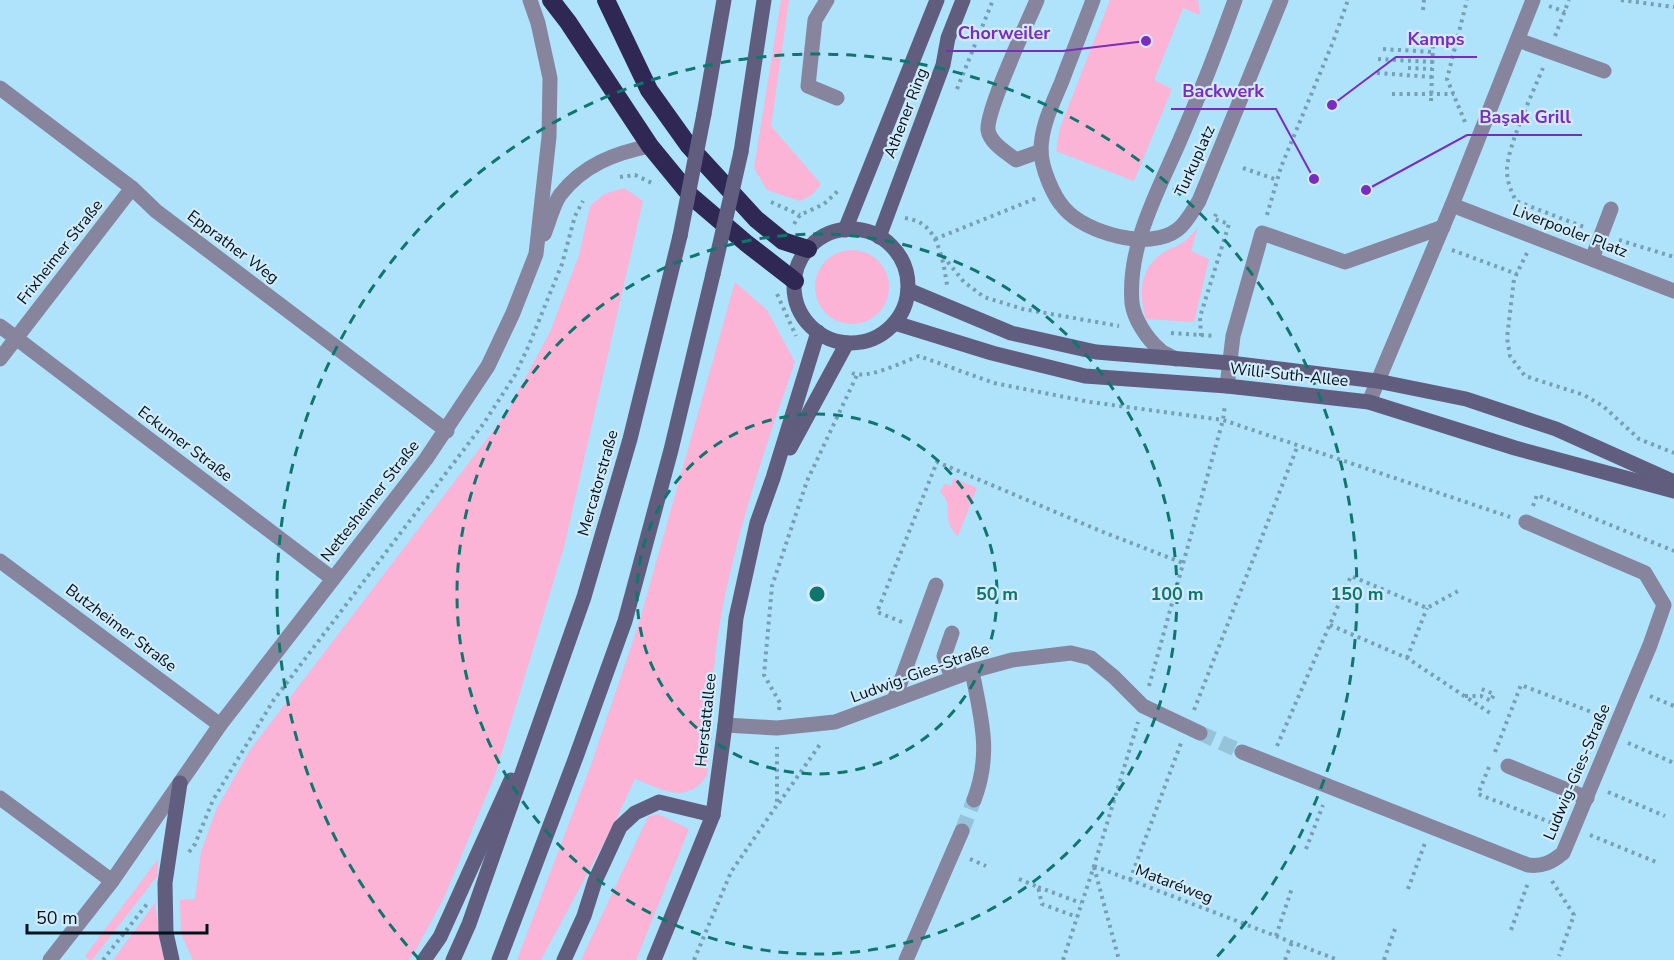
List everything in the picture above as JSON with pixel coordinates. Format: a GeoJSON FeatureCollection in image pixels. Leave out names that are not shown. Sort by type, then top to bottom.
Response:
{"type":"FeatureCollection","features":[{"type":"Feature","properties":{"kind":"highway"},"geometry":{"type":"LineString","coordinates":[[551,0],[650,146],[691,196],[795,281]]}},
{"type":"Feature","properties":{"kind":"highway"},"geometry":{"type":"LineString","coordinates":[[606,0],[649,90],[689,146],[756,219],[783,241],[808,249]]}},
{"type":"Feature","properties":{"kind":"street","name":"Nettesheimer Straße"},"geometry":{"type":"LineString","coordinates":[[50,960],[112,881],[220,725],[447,431],[488,366],[536,254],[549,137],[550,78],[538,23],[530,0]]}},
{"type":"Feature","properties":{"kind":"street","name":"Mercatorstraße"},"geometry":{"type":"LineString","coordinates":[[453,960],[469,924],[584,597],[630,439],[680,237],[724,0]]}},
{"type":"Feature","properties":{"kind":"street"},"geometry":{"type":"LineString","coordinates":[[499,960],[625,621],[671,450],[741,152],[764,0]]}},
{"type":"Feature","properties":{"kind":"street"},"geometry":{"type":"LineString","coordinates":[[827,0],[815,20],[808,86],[837,98]]}},
{"type":"Feature","properties":{"kind":"street","name":"Athener Ring"},"geometry":{"type":"LineString","coordinates":[[845,230],[937,0]]}},
{"type":"Feature","properties":{"kind":"street","name":"Athener Ring"},"geometry":{"type":"LineString","coordinates":[[879,237],[943,65],[948,38],[963,0]]}},
{"type":"Feature","properties":{"kind":"street"},"geometry":{"type":"LineString","coordinates":[[1037,0],[992,109],[988,131],[995,144],[1016,160],[1041,151]]}},
{"type":"Feature","properties":{"kind":"street","name":"Turkuplatz"},"geometry":{"type":"LineString","coordinates":[[1094,0],[1045,122],[1041,151],[1052,192],[1065,210],[1079,221],[1110,234],[1140,240],[1163,237],[1178,230],[1199,201],[1281,0]]}},
{"type":"Feature","properties":{"kind":"street","name":"Turkuplatz"},"geometry":{"type":"LineString","coordinates":[[1176,358],[1160,350],[1143,330],[1132,305],[1132,273],[1140,240],[1156,194],[1202,87],[1235,0]]}},
{"type":"Feature","properties":{"kind":"street"},"geometry":{"type":"LineString","coordinates":[[1369,402],[1452,205],[1533,0]]}},
{"type":"Feature","properties":{"kind":"street"},"geometry":{"type":"LineString","coordinates":[[1518,40],[1604,71]]}},
{"type":"Feature","properties":{"kind":"street","name":"Epprather Weg"},"geometry":{"type":"LineString","coordinates":[[0,88],[132,188],[165,218],[447,431]]}},
{"type":"Feature","properties":{"kind":"street"},"geometry":{"type":"LineString","coordinates":[[536,254],[560,195],[589,166],[620,152],[650,146]]}},
{"type":"Feature","properties":{"kind":"street","name":"Frixheimer Straße"},"geometry":{"type":"LineString","coordinates":[[0,360],[132,188]]}},
{"type":"Feature","properties":{"kind":"street","name":"Liverpooler Platz"},"geometry":{"type":"LineString","coordinates":[[1452,205],[1674,291]]}},
{"type":"Feature","properties":{"kind":"street"},"geometry":{"type":"LineString","coordinates":[[1592,259],[1611,209]]}},
{"type":"Feature","properties":{"kind":"street"},"geometry":{"type":"LineString","coordinates":[[1227,386],[1233,336],[1262,233],[1345,262],[1443,227]]}},
{"type":"Feature","properties":{"kind":"street"},"geometry":{"type":"LineString","coordinates":[[845,230],[863,231],[879,237],[892,247],[902,260],[907,274],[908,290],[902,314],[881,335],[865,342],[847,343],[832,340],[818,333],[798,304],[795,281],[797,270],[808,249],[831,233],[845,230]]}},
{"type":"Feature","properties":{"kind":"street","name":"Willi-Suth-Allee"},"geometry":{"type":"LineString","coordinates":[[908,290],[1011,333],[1096,352],[1230,363],[1377,381],[1466,399],[1556,429],[1674,482]]}},
{"type":"Feature","properties":{"kind":"street","name":"Willi-Suth-Allee"},"geometry":{"type":"LineString","coordinates":[[895,323],[992,353],[1084,376],[1227,386],[1369,402],[1515,448],[1674,492]]}},
{"type":"Feature","properties":{"kind":"street"},"geometry":{"type":"LineString","coordinates":[[0,326],[16,338]]}},
{"type":"Feature","properties":{"kind":"street","name":"Herstattallee"},"geometry":{"type":"LineString","coordinates":[[654,960],[713,815],[736,618],[757,523],[818,333]]}},
{"type":"Feature","properties":{"kind":"street","name":"Eckumer Straße"},"geometry":{"type":"LineString","coordinates":[[16,338],[333,579]]}},
{"type":"Feature","properties":{"kind":"street","name":"Herstattallee"},"geometry":{"type":"LineString","coordinates":[[773,478],[847,343]]}},
{"type":"Feature","properties":{"kind":"street","name":"Ludwig-Gies-Straße"},"geometry":{"type":"LineString","coordinates":[[1526,522],[1645,573],[1669,603],[1563,853],[1552,862],[1538,866]]}},
{"type":"Feature","properties":{"kind":"street","name":"Butzheimer Straße"},"geometry":{"type":"LineString","coordinates":[[0,561],[220,725]]}},
{"type":"Feature","properties":{"kind":"street"},"geometry":{"type":"LineString","coordinates":[[894,700],[936,585]]}},
{"type":"Feature","properties":{"kind":"street"},"geometry":{"type":"LineString","coordinates":[[952,633],[945,656],[952,678]]}},
{"type":"Feature","properties":{"kind":"street","name":"Ludwig-Gies-Straße"},"geometry":{"type":"LineString","coordinates":[[725,725],[777,728],[835,722],[972,671],[1012,660],[1071,653],[1091,657],[1143,706],[1193,730]]}},
{"type":"Feature","properties":{"kind":"street"},"geometry":{"type":"LineString","coordinates":[[972,671],[984,739],[984,762],[974,800]]}},
{"type":"Feature","properties":{"kind":"street"},"geometry":{"type":"LineString","coordinates":[[424,960],[440,937],[556,679]]}},
{"type":"Feature","properties":{"kind":"street"},"geometry":{"type":"LineString","coordinates":[[1242,752],[1528,865],[1538,866]]}},
{"type":"Feature","properties":{"kind":"street"},"geometry":{"type":"LineString","coordinates":[[1508,766],[1589,792]]}},
{"type":"Feature","properties":{"kind":"street"},"geometry":{"type":"LineString","coordinates":[[172,960],[166,933],[165,883],[180,783]]}},
{"type":"Feature","properties":{"kind":"street"},"geometry":{"type":"LineString","coordinates":[[0,798],[112,881]]}},
{"type":"Feature","properties":{"kind":"street"},"geometry":{"type":"LineString","coordinates":[[564,960],[584,916],[595,881],[620,827],[635,813],[659,802],[713,815]]}},
{"type":"Feature","properties":{"kind":"street"},"geometry":{"type":"LineString","coordinates":[[906,960],[962,831]]}},
{"type":"Feature","properties":{"kind":"path"},"geometry":{"type":"LineString","coordinates":[[1262,233],[1277,180],[1348,0]]}},
{"type":"Feature","properties":{"kind":"path"},"geometry":{"type":"LineString","coordinates":[[1423,10],[1424,0]]}},
{"type":"Feature","properties":{"kind":"path"},"geometry":{"type":"LineString","coordinates":[[1467,0],[1447,79],[1474,147]]}},
{"type":"Feature","properties":{"kind":"path"},"geometry":{"type":"LineString","coordinates":[[1569,0],[1513,146],[1507,169],[1509,186],[1516,201],[1602,234],[1674,258]]}},
{"type":"Feature","properties":{"kind":"path"},"geometry":{"type":"LineString","coordinates":[[1621,0],[1674,7]]}},
{"type":"Feature","properties":{"kind":"path"},"geometry":{"type":"LineString","coordinates":[[1431,101],[1434,45]]}},
{"type":"Feature","properties":{"kind":"path"},"geometry":{"type":"LineString","coordinates":[[1383,49],[1433,52]]}},
{"type":"Feature","properties":{"kind":"path"},"geometry":{"type":"LineString","coordinates":[[1378,59],[1433,62]]}},
{"type":"Feature","properties":{"kind":"path"},"geometry":{"type":"LineString","coordinates":[[1408,68],[1432,69]]}},
{"type":"Feature","properties":{"kind":"path"},"geometry":{"type":"LineString","coordinates":[[1377,73],[1432,76]]}},
{"type":"Feature","properties":{"kind":"path"},"geometry":{"type":"LineString","coordinates":[[1392,94],[1454,94]]}},
{"type":"Feature","properties":{"kind":"path"},"geometry":{"type":"LineString","coordinates":[[1243,168],[1277,180]]}},
{"type":"Feature","properties":{"kind":"path"},"geometry":{"type":"LineString","coordinates":[[617,177],[635,175],[659,189]]}},
{"type":"Feature","properties":{"kind":"path"},"geometry":{"type":"LineString","coordinates":[[800,215],[824,204],[841,188],[858,195]]}},
{"type":"Feature","properties":{"kind":"path"},"geometry":{"type":"LineString","coordinates":[[935,239],[1052,192]]}},
{"type":"Feature","properties":{"kind":"path"},"geometry":{"type":"LineString","coordinates":[[103,960],[195,844],[213,800],[273,701],[484,423],[515,375],[548,302],[562,264],[575,216],[585,196]]}},
{"type":"Feature","properties":{"kind":"path"},"geometry":{"type":"LineString","coordinates":[[890,207],[906,218],[921,223],[935,239],[942,255],[948,287],[943,304]]}},
{"type":"Feature","properties":{"kind":"path"},"geometry":{"type":"LineString","coordinates":[[1201,336],[1200,317],[1220,244],[1229,224],[1214,219],[1218,209]]}},
{"type":"Feature","properties":{"kind":"path"},"geometry":{"type":"LineString","coordinates":[[1543,212],[1514,279],[1508,338],[1510,356],[1525,376],[1584,395],[1603,406],[1639,439],[1674,453]]}},
{"type":"Feature","properties":{"kind":"path"},"geometry":{"type":"LineString","coordinates":[[1436,244],[1517,274]]}},
{"type":"Feature","properties":{"kind":"path"},"geometry":{"type":"LineString","coordinates":[[942,255],[964,282],[984,297],[1023,309],[1143,330],[1201,336],[1233,336]]}},
{"type":"Feature","properties":{"kind":"path"},"geometry":{"type":"LineString","coordinates":[[770,288],[776,294],[799,341],[812,353]]}},
{"type":"Feature","properties":{"kind":"path"},"geometry":{"type":"LineString","coordinates":[[835,365],[857,375],[884,370],[919,356],[927,349],[932,335]]}},
{"type":"Feature","properties":{"kind":"path"},"geometry":{"type":"LineString","coordinates":[[919,356],[994,383],[1090,402],[1223,420],[1526,522],[1537,495],[1674,552]]}},
{"type":"Feature","properties":{"kind":"path"},"geometry":{"type":"LineString","coordinates":[[777,805],[777,728],[780,703],[764,675],[772,586],[807,481],[857,375]]}},
{"type":"Feature","properties":{"kind":"path"},"geometry":{"type":"LineString","coordinates":[[1063,960],[1143,706],[1223,420],[1227,386]]}},
{"type":"Feature","properties":{"kind":"path"},"geometry":{"type":"LineString","coordinates":[[1130,880],[1193,730],[1298,445]]}},
{"type":"Feature","properties":{"kind":"path"},"geometry":{"type":"LineString","coordinates":[[909,624],[877,612],[937,462],[1183,563]]}},
{"type":"Feature","properties":{"kind":"path"},"geometry":{"type":"LineString","coordinates":[[1269,763],[1351,576],[1427,608]]}},
{"type":"Feature","properties":{"kind":"path"},"geometry":{"type":"LineString","coordinates":[[1407,658],[1427,608],[1460,590]]}},
{"type":"Feature","properties":{"kind":"path"},"geometry":{"type":"LineString","coordinates":[[1330,625],[1407,658],[1490,713]]}},
{"type":"Feature","properties":{"kind":"path"},"geometry":{"type":"LineString","coordinates":[[1541,818],[1478,794],[1521,685],[1583,708]]}},
{"type":"Feature","properties":{"kind":"path"},"geometry":{"type":"LineString","coordinates":[[1464,696],[1480,696],[1491,700],[1494,694],[1479,688]]}},
{"type":"Feature","properties":{"kind":"path"},"geometry":{"type":"LineString","coordinates":[[1632,690],[1674,706]]}},
{"type":"Feature","properties":{"kind":"path"},"geometry":{"type":"LineString","coordinates":[[694,960],[731,872],[835,722]]}},
{"type":"Feature","properties":{"kind":"path"},"geometry":{"type":"LineString","coordinates":[[1612,736],[1674,763]]}},
{"type":"Feature","properties":{"kind":"path"},"geometry":{"type":"LineString","coordinates":[[1306,849],[1330,787]]}},
{"type":"Feature","properties":{"kind":"path"},"geometry":{"type":"LineString","coordinates":[[1589,792],[1665,816]]}},
{"type":"Feature","properties":{"kind":"path"},"geometry":{"type":"LineString","coordinates":[[1408,890],[1431,827]]}},
{"type":"Feature","properties":{"kind":"path"},"geometry":{"type":"LineString","coordinates":[[1574,828],[1656,862]]}},
{"type":"Feature","properties":{"kind":"path"},"geometry":{"type":"LineString","coordinates":[[1094,866],[1119,960]]}},
{"type":"Feature","properties":{"kind":"path","name":"Mataréweg"},"geometry":{"type":"LineString","coordinates":[[1094,866],[1337,960]]}},
{"type":"Feature","properties":{"kind":"path"},"geometry":{"type":"LineString","coordinates":[[1510,930],[1538,866]]}},
{"type":"Feature","properties":{"kind":"path"},"geometry":{"type":"LineString","coordinates":[[1538,866],[1574,915],[1559,956]]}},
{"type":"Feature","properties":{"kind":"path"},"geometry":{"type":"LineString","coordinates":[[1018,879],[1081,903]]}},
{"type":"Feature","properties":{"kind":"path"},"geometry":{"type":"LineString","coordinates":[[1038,887],[1042,904],[1077,917]]}},
{"type":"Feature","properties":{"kind":"path"},"geometry":{"type":"LineString","coordinates":[[1276,936],[1292,888]]}},
{"type":"Feature","properties":{"kind":"path"},"geometry":{"type":"LineString","coordinates":[[1384,960],[1395,929]]}},
{"type":"Feature","properties":{"kind":"path"},"geometry":{"type":"LineString","coordinates":[[1285,960],[1292,942]]}},
{"type":"Feature","properties":{"kind":"shaded area"},"geometry":{"type":"Polygon","coordinates":[[[781,0],[789,0],[771,126],[821,184],[812,195],[800,201],[767,190],[754,168],[781,0]]]}},
{"type":"Feature","properties":{"kind":"shaded area"},"geometry":{"type":"Polygon","coordinates":[[[1110,0],[1198,0],[1200,15],[1183,8],[1154,80],[1172,89],[1134,181],[1056,151],[1060,128],[1110,0]]]}},
{"type":"Feature","properties":{"kind":"shaded area"},"geometry":{"type":"Polygon","coordinates":[[[624,188],[643,201],[564,547],[495,775],[443,900],[414,953],[409,960],[193,960],[181,934],[180,900],[195,899],[201,852],[216,810],[250,750],[506,414],[550,332],[579,255],[590,206],[604,194],[624,188]]]}},
{"type":"Feature","properties":{"kind":"shaded area"},"geometry":{"type":"Polygon","coordinates":[[[1198,227],[1191,251],[1209,259],[1194,322],[1146,319],[1142,302],[1144,276],[1153,261],[1182,243],[1198,227]]]}},
{"type":"Feature","properties":{"kind":"shaded area"},"geometry":{"type":"Polygon","coordinates":[[[845,250],[859,250],[873,256],[883,266],[889,280],[887,301],[873,318],[859,324],[845,324],[831,318],[821,308],[815,294],[815,280],[821,266],[831,256],[845,250]]]}},
{"type":"Feature","properties":{"kind":"shaded area"},"geometry":{"type":"Polygon","coordinates":[[[735,282],[767,310],[795,362],[753,487],[735,551],[721,616],[715,655],[707,775],[691,790],[683,793],[664,790],[635,779],[615,822],[541,960],[517,960],[591,765],[639,623],[735,282]]]}},
{"type":"Feature","properties":{"kind":"shaded area"},"geometry":{"type":"Polygon","coordinates":[[[954,478],[977,488],[958,536],[949,524],[947,502],[940,492],[944,484],[951,486],[954,478]]]}},
{"type":"Feature","properties":{"kind":"shaded area"},"geometry":{"type":"Polygon","coordinates":[[[658,814],[689,829],[636,960],[581,960],[648,817],[658,814]]]}},
{"type":"Feature","properties":{"kind":"shaded area"},"geometry":{"type":"Polygon","coordinates":[[[158,859],[158,875],[92,960],[89,960],[85,956],[158,859]]]}},
{"type":"Feature","properties":{"kind":"shaded area"},"geometry":{"type":"Polygon","coordinates":[[[155,903],[161,948],[165,960],[113,960],[155,903]]]}},
{"type":"Feature","properties":{"kind":"tunnel"},"geometry":{"type":"LineString","coordinates":[[1200,733],[1242,752]]}},
{"type":"Feature","properties":{"kind":"tunnel"},"geometry":{"type":"LineString","coordinates":[[962,831],[974,800]]}},
{"type":"Feature","properties":{"kind":"place","name":"Chorweiler"},"geometry":{"type":"Point","coordinates":[1146,41]}},
{"type":"Feature","properties":{"kind":"place","name":"Kamps"},"geometry":{"type":"Point","coordinates":[1332,105]}},
{"type":"Feature","properties":{"kind":"place","name":"Backwerk"},"geometry":{"type":"Point","coordinates":[1314,179]}},
{"type":"Feature","properties":{"kind":"place","name":"Başak Grill"},"geometry":{"type":"Point","coordinates":[1366,190]}}]}
